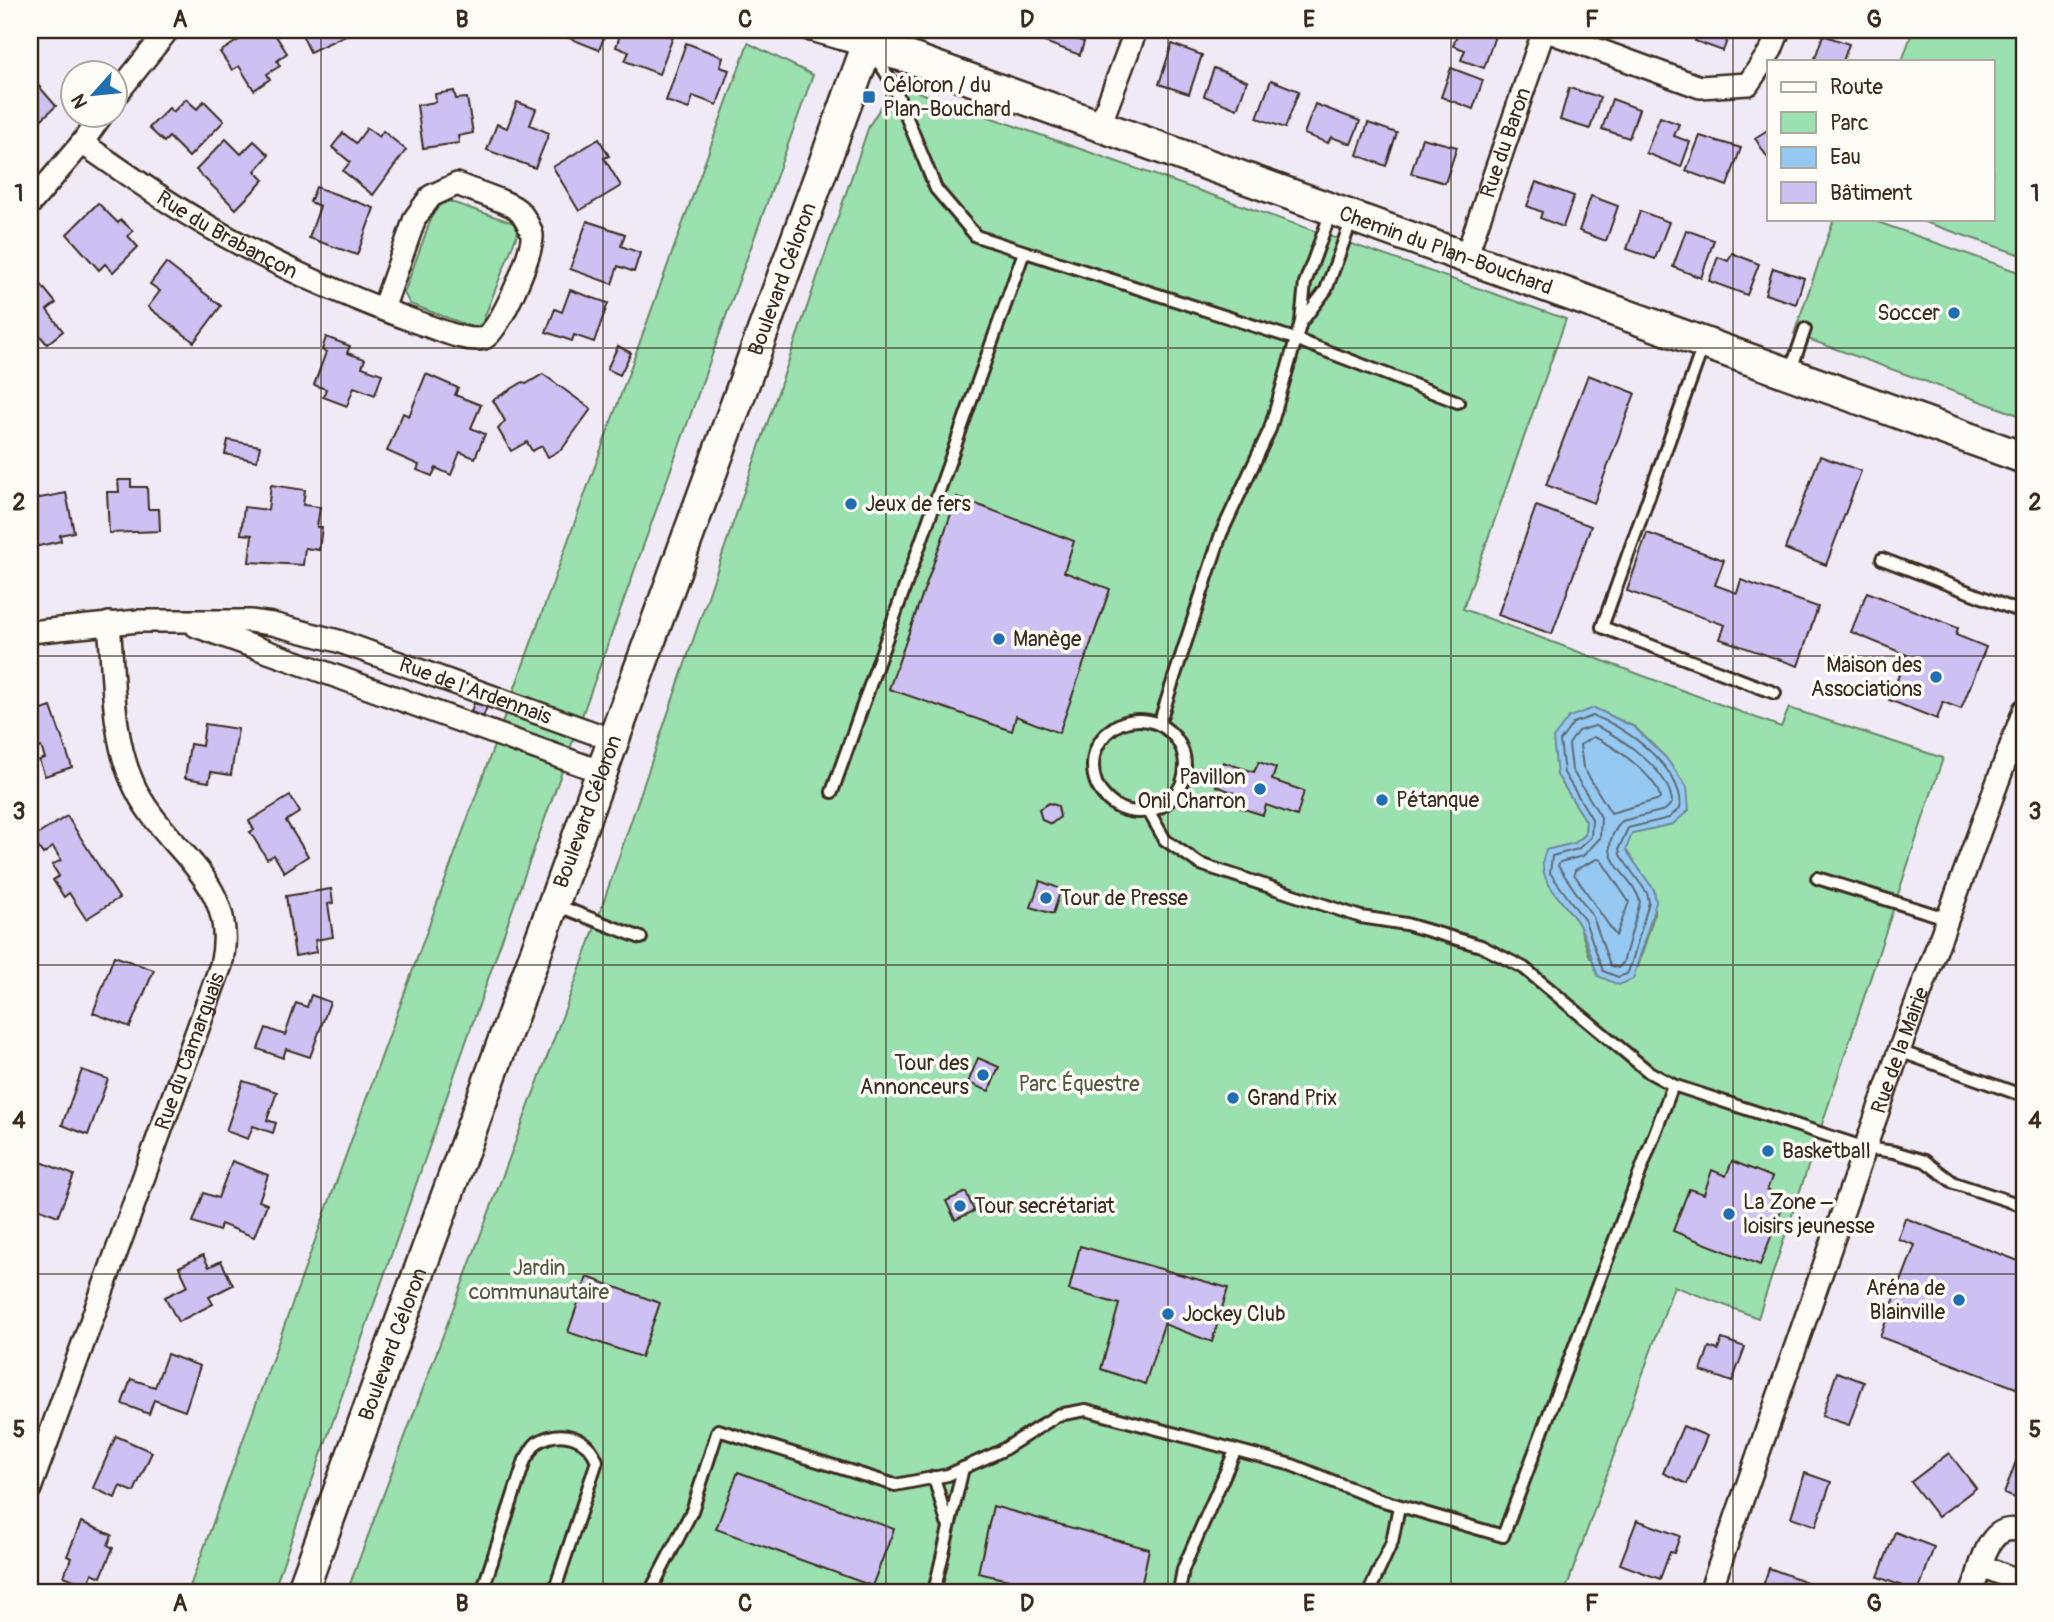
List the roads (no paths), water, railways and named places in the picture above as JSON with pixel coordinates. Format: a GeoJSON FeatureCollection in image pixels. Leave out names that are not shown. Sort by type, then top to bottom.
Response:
{"type":"FeatureCollection","features":[{"type":"Feature","properties":{"kind":"street"},"geometry":{"type":"LineString","coordinates":[[130,78],[168,30]]}},
{"type":"Feature","properties":{"kind":"street"},"geometry":{"type":"LineString","coordinates":[[811,30],[870,38]]}},
{"type":"Feature","properties":{"kind":"street"},"geometry":{"type":"LineString","coordinates":[[1100,125],[1136,30]]}},
{"type":"Feature","properties":{"kind":"street"},"geometry":{"type":"LineString","coordinates":[[1544,30],[1700,87],[1748,84],[1772,50],[1779,30]]}},
{"type":"Feature","properties":{"kind":"street","name":"Rue du Baron"},"geometry":{"type":"LineString","coordinates":[[1466,257],[1544,30]]}},
{"type":"Feature","properties":{"kind":"street","name":"Chemin du Plan-Bouchard"},"geometry":{"type":"LineString","coordinates":[[870,38],[911,58],[2024,458]]}},
{"type":"Feature","properties":{"kind":"street","name":"Boulevard Céloron"},"geometry":{"type":"LineString","coordinates":[[302,1592],[870,38]]}},
{"type":"Feature","properties":{"kind":"street"},"geometry":{"type":"LineString","coordinates":[[30,204],[91,130]]}},
{"type":"Feature","properties":{"kind":"street","name":"Rue du Brabançon"},"geometry":{"type":"LineString","coordinates":[[82,143],[196,219],[285,267],[383,309],[437,329],[484,338],[496,329],[531,250],[532,234],[519,210],[457,184],[431,196],[415,218],[383,309]]}},
{"type":"Feature","properties":{"kind":"street","name":"Rue de l'Ardennais"},"geometry":{"type":"LineString","coordinates":[[184,621],[602,772]]}},
{"type":"Feature","properties":{"kind":"street","name":"Rue de l'Ardennais"},"geometry":{"type":"LineString","coordinates":[[30,632],[109,623],[250,621],[338,641],[613,740]]}},
{"type":"Feature","properties":{"kind":"street","name":"Rue du Camarguais"},"geometry":{"type":"LineString","coordinates":[[30,1489],[212,990],[225,940],[223,913],[211,887],[149,811],[128,772],[115,699],[109,623]]}},
{"type":"Feature","properties":{"kind":"street"},"geometry":{"type":"LineString","coordinates":[[327,672],[338,641]]}},
{"type":"Feature","properties":{"kind":"street","name":"Rue de la Mairie"},"geometry":{"type":"LineString","coordinates":[[1710,1592],[1899,1051],[2024,710]]}},
{"type":"Feature","properties":{"kind":"street"},"geometry":{"type":"LineString","coordinates":[[1972,1592],[1992,1538],[2002,1530],[2013,1528],[2024,1532]]}},
{"type":"Feature","properties":{"kind":"street"},"geometry":{"type":"LineString","coordinates":[[1982,1566],[2024,1583]]}},
{"type":"Feature","properties":{"kind":"lane"},"geometry":{"type":"LineString","coordinates":[[870,38],[936,189],[976,236],[1139,291],[1295,339],[1458,402]]}},
{"type":"Feature","properties":{"kind":"lane"},"geometry":{"type":"LineString","coordinates":[[1301,322],[1326,290],[1342,213]]}},
{"type":"Feature","properties":{"kind":"lane"},"geometry":{"type":"LineString","coordinates":[[1158,724],[1221,534],[1270,429],[1301,322],[1305,283],[1342,213]]}},
{"type":"Feature","properties":{"kind":"lane"},"geometry":{"type":"LineString","coordinates":[[832,792],[1024,252]]}},
{"type":"Feature","properties":{"kind":"lane"},"geometry":{"type":"LineString","coordinates":[[1790,374],[1805,329]]}},
{"type":"Feature","properties":{"kind":"lane"},"geometry":{"type":"LineString","coordinates":[[1704,343],[1602,627],[1775,693]]}},
{"type":"Feature","properties":{"kind":"lane"},"geometry":{"type":"LineString","coordinates":[[1882,559],[2024,613]]}},
{"type":"Feature","properties":{"kind":"lane"},"geometry":{"type":"LineString","coordinates":[[1144,720],[1158,724],[1179,742],[1186,769],[1182,784],[1174,797],[1149,812],[1135,813],[1110,803],[1094,779],[1092,764],[1099,743],[1115,726],[1144,720]]}},
{"type":"Feature","properties":{"kind":"lane"},"geometry":{"type":"LineString","coordinates":[[1149,812],[1165,840],[1200,864],[1361,917],[1406,924],[1481,946],[1524,968],[1649,1072],[1673,1084],[1866,1148],[1894,1152],[1925,1161],[1954,1183],[2024,1206]]}},
{"type":"Feature","properties":{"kind":"lane"},"geometry":{"type":"LineString","coordinates":[[1817,878],[1949,919]]}},
{"type":"Feature","properties":{"kind":"lane"},"geometry":{"type":"LineString","coordinates":[[554,904],[641,938]]}},
{"type":"Feature","properties":{"kind":"lane"},"geometry":{"type":"LineString","coordinates":[[1899,1051],[2024,1096]]}},
{"type":"Feature","properties":{"kind":"lane"},"geometry":{"type":"LineString","coordinates":[[650,1592],[692,1511],[718,1430],[895,1485],[963,1468],[1001,1451],[1058,1415],[1086,1410],[1163,1428],[1235,1451],[1292,1465],[1399,1506],[1503,1536],[1673,1084]]}},
{"type":"Feature","properties":{"kind":"lane"},"geometry":{"type":"LineString","coordinates":[[482,1592],[525,1460],[536,1443],[556,1435],[574,1437],[592,1447],[597,1461],[554,1592]]}},
{"type":"Feature","properties":{"kind":"lane"},"geometry":{"type":"LineString","coordinates":[[1179,1592],[1183,1569],[1235,1451]]}},
{"type":"Feature","properties":{"kind":"lane"},"geometry":{"type":"LineString","coordinates":[[934,1592],[947,1525],[963,1468]]}},
{"type":"Feature","properties":{"kind":"lane"},"geometry":{"type":"LineString","coordinates":[[934,1477],[947,1525]]}},
{"type":"Feature","properties":{"kind":"lane"},"geometry":{"type":"LineString","coordinates":[[1369,1592],[1392,1542],[1399,1506]]}},
{"type":"Feature","properties":{"kind":"water"},"geometry":{"type":"Polygon","coordinates":[[[1594,708],[1634,727],[1666,758],[1687,787],[1689,810],[1673,824],[1632,833],[1626,850],[1654,890],[1656,902],[1633,979],[1619,985],[1598,976],[1582,931],[1552,890],[1543,871],[1546,850],[1575,843],[1585,835],[1586,821],[1557,775],[1553,738],[1569,717],[1594,708]]]}},
{"type":"Feature","properties":{"kind":"place","name":"Céloron / du Plan-Bouchard"},"geometry":{"type":"Point","coordinates":[869,97]}},
{"type":"Feature","properties":{"kind":"place","name":"Soccer"},"geometry":{"type":"Point","coordinates":[1954,313]}},
{"type":"Feature","properties":{"kind":"place","name":"Jeux de fers"},"geometry":{"type":"Point","coordinates":[851,504]}},
{"type":"Feature","properties":{"kind":"place","name":"Manège"},"geometry":{"type":"Point","coordinates":[999,639]}},
{"type":"Feature","properties":{"kind":"place","name":"Maison des Associations"},"geometry":{"type":"Point","coordinates":[1936,677]}},
{"type":"Feature","properties":{"kind":"place","name":"Pavillon Onil Charron"},"geometry":{"type":"Point","coordinates":[1260,789]}},
{"type":"Feature","properties":{"kind":"place","name":"Pétanque"},"geometry":{"type":"Point","coordinates":[1382,800]}},
{"type":"Feature","properties":{"kind":"place","name":"Tour de Presse"},"geometry":{"type":"Point","coordinates":[1046,898]}},
{"type":"Feature","properties":{"kind":"place","name":"Tour des Annonceurs"},"geometry":{"type":"Point","coordinates":[983,1075]}},
{"type":"Feature","properties":{"kind":"place","name":"Grand Prix"},"geometry":{"type":"Point","coordinates":[1233,1098]}},
{"type":"Feature","properties":{"kind":"place","name":"Basketball"},"geometry":{"type":"Point","coordinates":[1768,1151]}},
{"type":"Feature","properties":{"kind":"place","name":"Tour secrétariat"},"geometry":{"type":"Point","coordinates":[960,1206]}},
{"type":"Feature","properties":{"kind":"place","name":"La Zone – loisirs jeunesse"},"geometry":{"type":"Point","coordinates":[1729,1214]}},
{"type":"Feature","properties":{"kind":"place","name":"Aréna de Blainville"},"geometry":{"type":"Point","coordinates":[1959,1300]}},
{"type":"Feature","properties":{"kind":"place","name":"Jockey Club"},"geometry":{"type":"Point","coordinates":[1168,1314]}},
{"type":"Feature","properties":{"kind":"park label","name":"Parc Équestre"},"geometry":{"type":"Point","coordinates":[1079,1084]}},
{"type":"Feature","properties":{"kind":"park label","name":"Jardin communautaire"},"geometry":{"type":"Point","coordinates":[539,1280]}}]}
